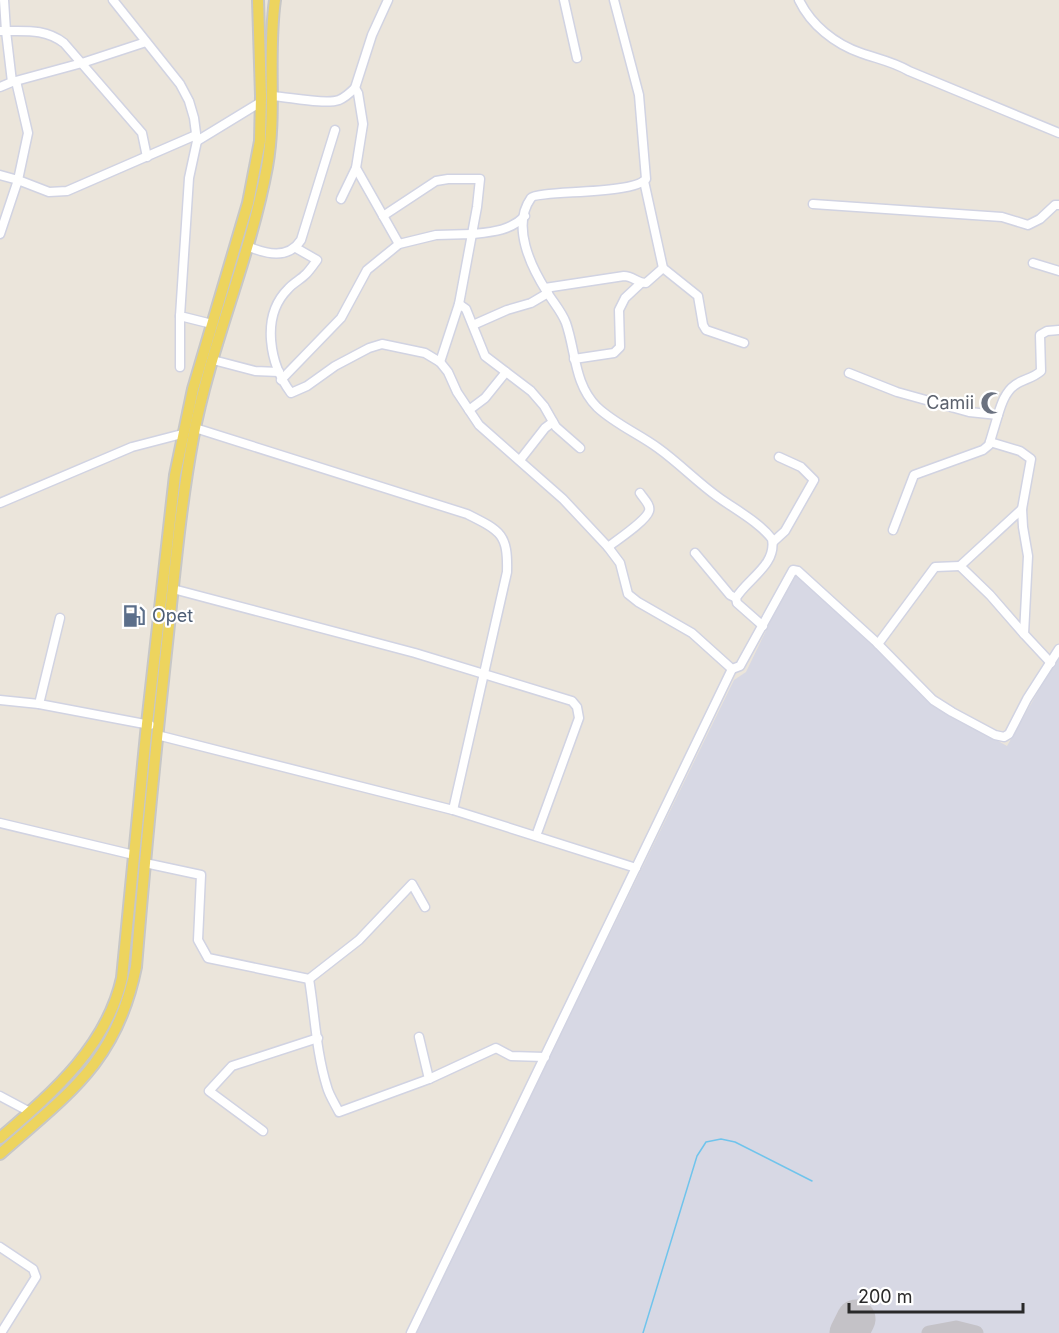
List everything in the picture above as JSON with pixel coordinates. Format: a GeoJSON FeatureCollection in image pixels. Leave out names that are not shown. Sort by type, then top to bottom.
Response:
{"type":"FeatureCollection","features":[{"type":"Feature","properties":{"kind":"main road"},"geometry":{"type":"LineString","coordinates":[[0,1154],[75,1087],[98,1060],[116,1029],[128,1000],[136,967],[175,475],[193,389],[248,204],[260,141],[258,0]]}},
{"type":"Feature","properties":{"kind":"main road"},"geometry":{"type":"LineString","coordinates":[[0,1138],[63,1082],[79,1064],[113,1009],[124,967],[134,855],[154,728],[186,479],[195,428],[260,202],[267,165],[272,129],[271,55],[275,0]]}},
{"type":"Feature","properties":{"kind":"street"},"geometry":{"type":"LineString","coordinates":[[0,234],[18,180],[28,133],[3,31],[4,0]]}},
{"type":"Feature","properties":{"kind":"street"},"geometry":{"type":"LineString","coordinates":[[113,0],[180,84],[189,101],[197,138],[189,178],[180,316],[180,367]]}},
{"type":"Feature","properties":{"kind":"street"},"geometry":{"type":"LineString","coordinates":[[272,96],[337,101],[355,88],[372,35],[388,0]]}},
{"type":"Feature","properties":{"kind":"street"},"geometry":{"type":"LineString","coordinates":[[564,0],[578,58]]}},
{"type":"Feature","properties":{"kind":"street"},"geometry":{"type":"LineString","coordinates":[[614,0],[639,95],[646,175],[644,182],[663,268],[698,296],[706,330],[744,343]]}},
{"type":"Feature","properties":{"kind":"street"},"geometry":{"type":"LineString","coordinates":[[799,0],[828,37],[1059,132]]}},
{"type":"Feature","properties":{"kind":"street"},"geometry":{"type":"LineString","coordinates":[[3,31],[34,31],[50,34],[64,43],[142,133],[147,157]]}},
{"type":"Feature","properties":{"kind":"street"},"geometry":{"type":"LineString","coordinates":[[0,87],[146,42]]}},
{"type":"Feature","properties":{"kind":"street"},"geometry":{"type":"LineString","coordinates":[[341,199],[356,168],[363,124],[358,93],[355,88]]}},
{"type":"Feature","properties":{"kind":"street"},"geometry":{"type":"LineString","coordinates":[[0,175],[42,190],[62,192],[197,138],[261,102]]}},
{"type":"Feature","properties":{"kind":"street"},"geometry":{"type":"LineString","coordinates":[[247,246],[274,254],[296,248],[301,240],[335,130]]}},
{"type":"Feature","properties":{"kind":"street"},"geometry":{"type":"LineString","coordinates":[[356,168],[399,244]]}},
{"type":"Feature","properties":{"kind":"street"},"geometry":{"type":"LineString","coordinates":[[383,216],[436,181],[480,179],[459,304],[440,362]]}},
{"type":"Feature","properties":{"kind":"street"},"geometry":{"type":"LineString","coordinates":[[644,182],[630,186],[563,194],[535,194],[531,198],[525,216],[524,231],[528,253],[546,291],[566,324],[584,389],[598,408],[672,458],[713,493],[771,536],[773,542]]}},
{"type":"Feature","properties":{"kind":"street"},"geometry":{"type":"LineString","coordinates":[[813,204],[1002,216],[1028,225],[1040,219],[1055,205],[1059,205]]}},
{"type":"Feature","properties":{"kind":"street"},"geometry":{"type":"LineString","coordinates":[[280,376],[341,318],[367,270],[399,244],[436,235],[472,234],[506,228],[519,222],[525,216]]}},
{"type":"Feature","properties":{"kind":"street"},"geometry":{"type":"LineString","coordinates":[[296,248],[317,260],[305,275],[287,290],[274,315],[270,332],[272,353],[280,376],[291,393],[307,386],[360,352],[382,344],[425,353],[440,362],[478,425],[563,499],[608,547],[620,563],[628,594],[692,633],[732,669]]}},
{"type":"Feature","properties":{"kind":"street"},"geometry":{"type":"LineString","coordinates":[[1033,263],[1059,271]]}},
{"type":"Feature","properties":{"kind":"street"},"geometry":{"type":"LineString","coordinates":[[574,359],[619,351],[619,310],[625,298],[641,283],[648,282],[663,268]]}},
{"type":"Feature","properties":{"kind":"street"},"geometry":{"type":"LineString","coordinates":[[473,325],[507,310],[531,303],[546,291],[624,276],[641,283]]}},
{"type":"Feature","properties":{"kind":"street"},"geometry":{"type":"LineString","coordinates":[[459,304],[466,309],[485,356],[536,396],[553,422],[580,448]]}},
{"type":"Feature","properties":{"kind":"street"},"geometry":{"type":"LineString","coordinates":[[180,316],[212,324]]}},
{"type":"Feature","properties":{"kind":"street"},"geometry":{"type":"LineString","coordinates":[[893,530],[914,475],[983,450],[990,442],[1006,396],[1014,386],[1034,378],[1041,371],[1040,335],[1059,330]]}},
{"type":"Feature","properties":{"kind":"street"},"geometry":{"type":"LineString","coordinates":[[213,360],[280,376]]}},
{"type":"Feature","properties":{"kind":"street"},"geometry":{"type":"LineString","coordinates":[[469,410],[485,398],[506,372]]}},
{"type":"Feature","properties":{"kind":"street"},"geometry":{"type":"LineString","coordinates":[[849,373],[897,392],[969,412],[998,415]]}},
{"type":"Feature","properties":{"kind":"street"},"geometry":{"type":"LineString","coordinates":[[520,460],[545,428],[553,422]]}},
{"type":"Feature","properties":{"kind":"street"},"geometry":{"type":"LineString","coordinates":[[195,428],[467,514],[497,532],[505,540],[507,572],[453,810]]}},
{"type":"Feature","properties":{"kind":"street"},"geometry":{"type":"LineString","coordinates":[[0,503],[132,447],[182,435]]}},
{"type":"Feature","properties":{"kind":"street"},"geometry":{"type":"LineString","coordinates":[[990,442],[1020,451],[1031,459],[1022,509],[1028,556],[1024,634]]}},
{"type":"Feature","properties":{"kind":"street"},"geometry":{"type":"LineString","coordinates":[[736,598],[763,568],[773,542],[785,531],[814,480],[801,467],[779,457]]}},
{"type":"Feature","properties":{"kind":"street"},"geometry":{"type":"LineString","coordinates":[[608,547],[642,520],[648,512],[649,506],[640,493]]}},
{"type":"Feature","properties":{"kind":"street"},"geometry":{"type":"LineString","coordinates":[[878,644],[935,567],[960,566],[1022,509]]}},
{"type":"Feature","properties":{"kind":"street"},"geometry":{"type":"LineString","coordinates":[[695,553],[730,595],[736,598],[737,603],[763,626]]}},
{"type":"Feature","properties":{"kind":"street"},"geometry":{"type":"LineString","coordinates":[[960,566],[990,595],[1051,663]]}},
{"type":"Feature","properties":{"kind":"street"},"geometry":{"type":"LineString","coordinates":[[411,1333],[732,669],[740,666],[793,570],[798,571],[878,644],[933,700],[995,735],[1004,737],[1009,734],[1059,650]]}},
{"type":"Feature","properties":{"kind":"street"},"geometry":{"type":"LineString","coordinates":[[173,589],[485,673],[572,701],[578,707],[579,718],[536,836]]}},
{"type":"Feature","properties":{"kind":"street"},"geometry":{"type":"LineString","coordinates":[[39,704],[60,618]]}},
{"type":"Feature","properties":{"kind":"street"},"geometry":{"type":"LineString","coordinates":[[0,700],[39,704],[154,728],[453,810],[636,868]]}},
{"type":"Feature","properties":{"kind":"street"},"geometry":{"type":"LineString","coordinates":[[0,823],[134,855]]}},
{"type":"Feature","properties":{"kind":"street"},"geometry":{"type":"LineString","coordinates":[[145,863],[201,875],[198,940],[208,958],[309,980]]}},
{"type":"Feature","properties":{"kind":"street"},"geometry":{"type":"LineString","coordinates":[[309,980],[359,940],[412,884],[425,907]]}},
{"type":"Feature","properties":{"kind":"street"},"geometry":{"type":"LineString","coordinates":[[309,980],[320,1058],[327,1089],[339,1112],[429,1079],[496,1048],[511,1056],[545,1057]]}},
{"type":"Feature","properties":{"kind":"street"},"geometry":{"type":"LineString","coordinates":[[419,1037],[429,1079]]}},
{"type":"Feature","properties":{"kind":"street"},"geometry":{"type":"LineString","coordinates":[[263,1131],[209,1091],[232,1066],[318,1038]]}},
{"type":"Feature","properties":{"kind":"street"},"geometry":{"type":"LineString","coordinates":[[0,1096],[30,1112]]}},
{"type":"Feature","properties":{"kind":"street"},"geometry":{"type":"LineString","coordinates":[[0,1247],[33,1269],[36,1277],[1,1333]]}},
{"type":"Feature","properties":{"kind":"shaded area"},"geometry":{"type":"Polygon","coordinates":[[[798,574],[934,705],[1007,746],[1059,655],[1059,1333],[415,1333],[734,680],[746,672],[792,577],[798,574]]]}},
{"type":"Feature","properties":{"kind":"waterway"},"geometry":{"type":"LineString","coordinates":[[643,1333],[697,1156],[706,1142],[721,1139],[735,1142],[812,1181]]}},
{"type":"Feature","properties":{"kind":"taxiway"},"geometry":{"type":"LineString","coordinates":[[929,1333],[956,1328],[976,1333]]}},
{"type":"Feature","properties":{"kind":"runway"},"geometry":{"type":"LineString","coordinates":[[849,1333],[856,1319]]}},
{"type":"Feature","properties":{"kind":"place","name":"Camii"},"geometry":{"type":"Point","coordinates":[992,403]}},
{"type":"Feature","properties":{"kind":"place","name":"Opet"},"geometry":{"type":"Point","coordinates":[134,616]}}]}
